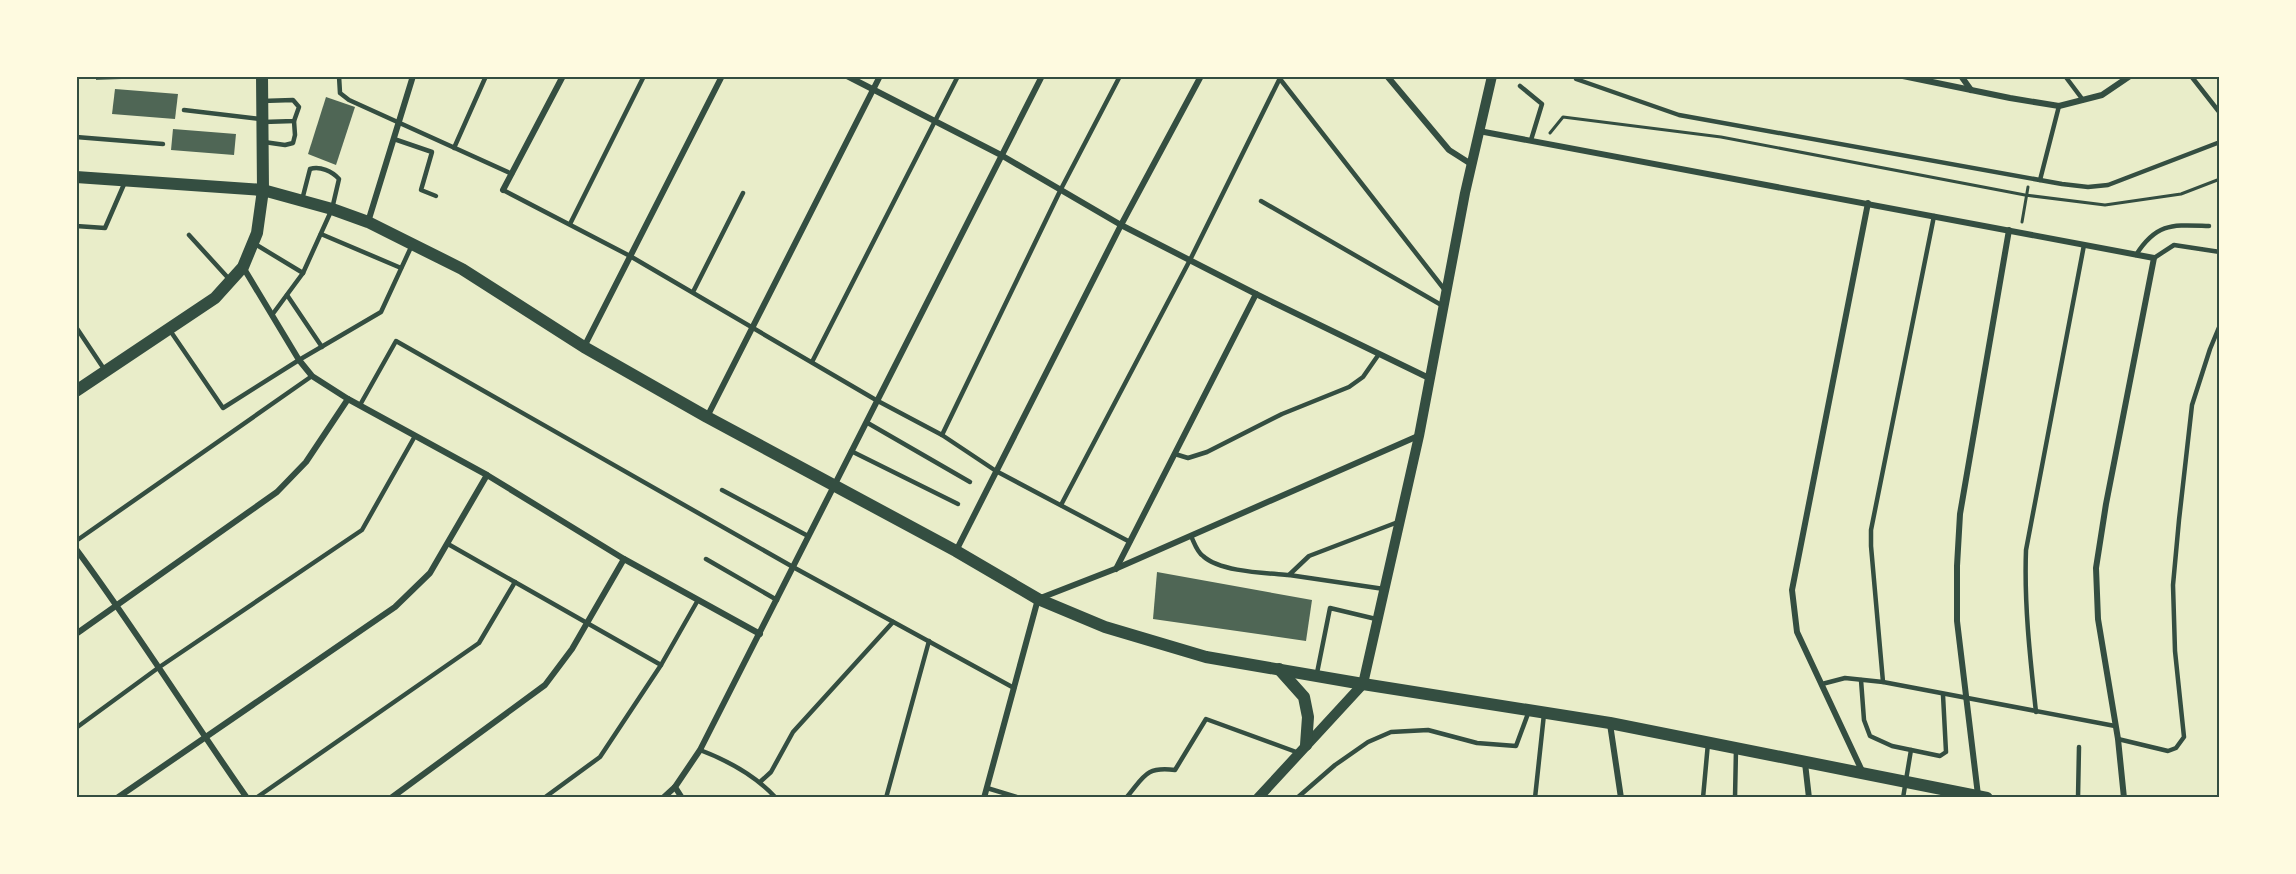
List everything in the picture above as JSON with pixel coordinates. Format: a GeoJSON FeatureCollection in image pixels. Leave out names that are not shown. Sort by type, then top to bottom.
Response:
{"type":"FeatureCollection","features":[{"type":"Feature","properties":{"kind":"main road"},"geometry":{"type":"LineString","coordinates":[[76,391],[215,298],[243,267],[253,243],[261,213],[263,190],[262,76]]}},
{"type":"Feature","properties":{"kind":"main road"},"geometry":{"type":"LineString","coordinates":[[76,177],[263,190],[332,209],[368,222],[462,269],[584,347],[707,417],[956,550],[1038,599],[1105,627],[1206,657],[1610,723],[1982,796]]}},
{"type":"Feature","properties":{"kind":"main road"},"geometry":{"type":"LineString","coordinates":[[1279,669],[1304,697],[1308,717],[1303,749]]}},
{"type":"Feature","properties":{"kind":"street"},"geometry":{"type":"LineString","coordinates":[[368,222],[413,76]]}},
{"type":"Feature","properties":{"kind":"street"},"geometry":{"type":"LineString","coordinates":[[503,190],[563,76]]}},
{"type":"Feature","properties":{"kind":"street"},"geometry":{"type":"LineString","coordinates":[[584,347],[722,76]]}},
{"type":"Feature","properties":{"kind":"street"},"geometry":{"type":"LineString","coordinates":[[847,76],[1001,155],[1121,225],[1431,379]]}},
{"type":"Feature","properties":{"kind":"street"},"geometry":{"type":"LineString","coordinates":[[707,417],[880,76]]}},
{"type":"Feature","properties":{"kind":"street"},"geometry":{"type":"LineString","coordinates":[[663,798],[675,787],[700,750],[1042,76]]}},
{"type":"Feature","properties":{"kind":"street"},"geometry":{"type":"LineString","coordinates":[[956,550],[1121,225],[1201,76]]}},
{"type":"Feature","properties":{"kind":"street"},"geometry":{"type":"LineString","coordinates":[[1387,76],[1449,150],[1471,164]]}},
{"type":"Feature","properties":{"kind":"street"},"geometry":{"type":"LineString","coordinates":[[1258,798],[1363,684],[1419,436],[1471,164],[1492,76]]}},
{"type":"Feature","properties":{"kind":"street"},"geometry":{"type":"LineString","coordinates":[[1903,76],[2059,106],[2102,96],[2130,76]]}},
{"type":"Feature","properties":{"kind":"street"},"geometry":{"type":"LineString","coordinates":[[1961,76],[1971,90]]}},
{"type":"Feature","properties":{"kind":"street"},"geometry":{"type":"LineString","coordinates":[[1479,130],[2154,258],[2106,504],[2096,568],[2098,619],[2118,739],[2124,798]]}},
{"type":"Feature","properties":{"kind":"street"},"geometry":{"type":"LineString","coordinates":[[1863,773],[1797,632],[1792,590],[1868,203]]}},
{"type":"Feature","properties":{"kind":"street"},"geometry":{"type":"LineString","coordinates":[[1982,796],[1957,621],[1960,514],[2009,230]]}},
{"type":"Feature","properties":{"kind":"street"},"geometry":{"type":"LineString","coordinates":[[243,267],[299,360],[312,376],[348,399],[487,475],[624,559],[760,634]]}},
{"type":"Feature","properties":{"kind":"street"},"geometry":{"type":"LineString","coordinates":[[1115,569],[1256,294]]}},
{"type":"Feature","properties":{"kind":"street"},"geometry":{"type":"LineString","coordinates":[[76,634],[277,492],[306,462],[348,399]]}},
{"type":"Feature","properties":{"kind":"street"},"geometry":{"type":"LineString","coordinates":[[984,798],[1038,599],[1115,569],[1419,436]]}},
{"type":"Feature","properties":{"kind":"street"},"geometry":{"type":"LineString","coordinates":[[117,798],[395,607],[430,573],[487,475]]}},
{"type":"Feature","properties":{"kind":"street"},"geometry":{"type":"LineString","coordinates":[[76,549],[118,606],[247,798]]}},
{"type":"Feature","properties":{"kind":"street"},"geometry":{"type":"LineString","coordinates":[[391,798],[545,685],[572,648],[624,559]]}},
{"type":"Feature","properties":{"kind":"street"},"geometry":{"type":"LineString","coordinates":[[1610,723],[1621,798]]}},
{"type":"Feature","properties":{"kind":"street"},"geometry":{"type":"LineString","coordinates":[[1805,763],[1809,798]]}},
{"type":"Feature","properties":{"kind":"street"},"geometry":{"type":"LineString","coordinates":[[675,787],[682,798]]}},
{"type":"Feature","properties":{"kind":"lane"},"geometry":{"type":"LineString","coordinates":[[339,76],[340,93],[349,100],[512,174]]}},
{"type":"Feature","properties":{"kind":"lane"},"geometry":{"type":"LineString","coordinates":[[454,148],[486,76]]}},
{"type":"Feature","properties":{"kind":"lane"},"geometry":{"type":"LineString","coordinates":[[570,224],[644,76]]}},
{"type":"Feature","properties":{"kind":"lane"},"geometry":{"type":"LineString","coordinates":[[812,362],[958,76]]}},
{"type":"Feature","properties":{"kind":"lane"},"geometry":{"type":"LineString","coordinates":[[942,435],[1060,189],[1119,76]]}},
{"type":"Feature","properties":{"kind":"lane"},"geometry":{"type":"LineString","coordinates":[[1576,76],[1576,79],[1679,115],[2088,187],[2108,185],[2220,142]]}},
{"type":"Feature","properties":{"kind":"lane"},"geometry":{"type":"LineString","coordinates":[[2065,76],[2083,100]]}},
{"type":"Feature","properties":{"kind":"lane"},"geometry":{"type":"LineString","coordinates":[[2191,76],[2220,113]]}},
{"type":"Feature","properties":{"kind":"lane"},"geometry":{"type":"LineString","coordinates":[[1061,505],[1190,260],[1280,78],[1446,291]]}},
{"type":"Feature","properties":{"kind":"lane"},"geometry":{"type":"LineString","coordinates":[[1520,86],[1542,104],[1531,140]]}},
{"type":"Feature","properties":{"kind":"lane"},"geometry":{"type":"LineString","coordinates":[[262,101],[293,100],[299,107],[294,121],[295,135],[292,143],[285,145],[263,142]]}},
{"type":"Feature","properties":{"kind":"lane"},"geometry":{"type":"LineString","coordinates":[[2040,180],[2059,106]]}},
{"type":"Feature","properties":{"kind":"lane"},"geometry":{"type":"LineString","coordinates":[[184,110],[263,120],[294,121]]}},
{"type":"Feature","properties":{"kind":"lane"},"geometry":{"type":"LineString","coordinates":[[76,137],[163,144]]}},
{"type":"Feature","properties":{"kind":"lane"},"geometry":{"type":"LineString","coordinates":[[394,139],[432,152],[421,190],[436,196]]}},
{"type":"Feature","properties":{"kind":"lane"},"geometry":{"type":"LineString","coordinates":[[272,315],[303,273],[332,209],[339,179],[334,174],[316,167],[310,169],[302,200]]}},
{"type":"Feature","properties":{"kind":"lane"},"geometry":{"type":"LineString","coordinates":[[76,226],[105,228],[127,179]]}},
{"type":"Feature","properties":{"kind":"lane"},"geometry":{"type":"LineString","coordinates":[[503,190],[630,256],[876,400],[942,435],[996,471],[1130,542]]}},
{"type":"Feature","properties":{"kind":"lane"},"geometry":{"type":"LineString","coordinates":[[693,292],[743,193]]}},
{"type":"Feature","properties":{"kind":"lane"},"geometry":{"type":"LineString","coordinates":[[1261,201],[1443,306]]}},
{"type":"Feature","properties":{"kind":"lane"},"geometry":{"type":"LineString","coordinates":[[1883,682],[1871,530],[1934,216]]}},
{"type":"Feature","properties":{"kind":"lane"},"geometry":{"type":"LineString","coordinates":[[2136,255],[2145,240],[2160,229],[2172,225],[2209,226]]}},
{"type":"Feature","properties":{"kind":"lane"},"geometry":{"type":"LineString","coordinates":[[189,234],[230,280]]}},
{"type":"Feature","properties":{"kind":"lane"},"geometry":{"type":"LineString","coordinates":[[321,234],[401,268]]}},
{"type":"Feature","properties":{"kind":"lane"},"geometry":{"type":"LineString","coordinates":[[253,243],[303,273]]}},
{"type":"Feature","properties":{"kind":"lane"},"geometry":{"type":"LineString","coordinates":[[169,329],[223,408],[381,312],[412,243]]}},
{"type":"Feature","properties":{"kind":"lane"},"geometry":{"type":"LineString","coordinates":[[2036,712],[2027,627],[2026,550],[2084,245]]}},
{"type":"Feature","properties":{"kind":"lane"},"geometry":{"type":"LineString","coordinates":[[2154,258],[2174,245],[2220,252]]}},
{"type":"Feature","properties":{"kind":"lane"},"geometry":{"type":"LineString","coordinates":[[287,295],[322,347]]}},
{"type":"Feature","properties":{"kind":"lane"},"geometry":{"type":"LineString","coordinates":[[2118,739],[2168,751],[2176,748],[2184,737],[2175,651],[2173,585],[2192,405],[2220,325]]}},
{"type":"Feature","properties":{"kind":"lane"},"geometry":{"type":"LineString","coordinates":[[76,327],[106,371]]}},
{"type":"Feature","properties":{"kind":"lane"},"geometry":{"type":"LineString","coordinates":[[360,405],[396,341],[793,567],[1014,688]]}},
{"type":"Feature","properties":{"kind":"lane"},"geometry":{"type":"LineString","coordinates":[[1174,454],[1188,458],[1207,452],[1282,414],[1349,387],[1363,378],[1379,354]]}},
{"type":"Feature","properties":{"kind":"lane"},"geometry":{"type":"LineString","coordinates":[[76,541],[312,376]]}},
{"type":"Feature","properties":{"kind":"lane"},"geometry":{"type":"LineString","coordinates":[[866,422],[970,482]]}},
{"type":"Feature","properties":{"kind":"lane"},"geometry":{"type":"LineString","coordinates":[[76,728],[158,668],[362,530],[415,435]]}},
{"type":"Feature","properties":{"kind":"lane"},"geometry":{"type":"LineString","coordinates":[[851,451],[958,504]]}},
{"type":"Feature","properties":{"kind":"lane"},"geometry":{"type":"LineString","coordinates":[[722,490],[808,536]]}},
{"type":"Feature","properties":{"kind":"lane"},"geometry":{"type":"LineString","coordinates":[[1289,575],[1309,556],[1400,522]]}},
{"type":"Feature","properties":{"kind":"lane"},"geometry":{"type":"LineString","coordinates":[[1191,536],[1202,556],[1219,565],[1249,572],[1384,588]]}},
{"type":"Feature","properties":{"kind":"lane"},"geometry":{"type":"LineString","coordinates":[[448,544],[661,665]]}},
{"type":"Feature","properties":{"kind":"lane"},"geometry":{"type":"LineString","coordinates":[[706,559],[777,600]]}},
{"type":"Feature","properties":{"kind":"lane"},"geometry":{"type":"LineString","coordinates":[[256,798],[479,643],[515,582]]}},
{"type":"Feature","properties":{"kind":"lane"},"geometry":{"type":"LineString","coordinates":[[544,798],[600,757],[661,665],[698,600]]}},
{"type":"Feature","properties":{"kind":"lane"},"geometry":{"type":"LineString","coordinates":[[1316,676],[1330,608],[1376,620]]}},
{"type":"Feature","properties":{"kind":"lane"},"geometry":{"type":"LineString","coordinates":[[760,782],[771,772],[793,732],[893,622]]}},
{"type":"Feature","properties":{"kind":"lane"},"geometry":{"type":"LineString","coordinates":[[886,798],[929,641]]}},
{"type":"Feature","properties":{"kind":"lane"},"geometry":{"type":"LineString","coordinates":[[1822,684],[1845,678],[1883,682],[1967,700],[2115,726]]}},
{"type":"Feature","properties":{"kind":"lane"},"geometry":{"type":"LineString","coordinates":[[1861,680],[1864,720],[1870,736],[1892,746],[1940,756],[1946,752],[1943,695]]}},
{"type":"Feature","properties":{"kind":"lane"},"geometry":{"type":"LineString","coordinates":[[1297,798],[1335,765],[1368,742],[1391,732],[1428,730],[1477,743],[1516,746],[1529,711]]}},
{"type":"Feature","properties":{"kind":"lane"},"geometry":{"type":"LineString","coordinates":[[1535,798],[1544,713]]}},
{"type":"Feature","properties":{"kind":"lane"},"geometry":{"type":"LineString","coordinates":[[1126,798],[1150,770],[1158,768],[1175,770],[1206,719],[1303,749]]}},
{"type":"Feature","properties":{"kind":"lane"},"geometry":{"type":"LineString","coordinates":[[1703,798],[1708,743]]}},
{"type":"Feature","properties":{"kind":"lane"},"geometry":{"type":"LineString","coordinates":[[2078,798],[2079,747]]}},
{"type":"Feature","properties":{"kind":"lane"},"geometry":{"type":"LineString","coordinates":[[1735,798],[1736,749]]}},
{"type":"Feature","properties":{"kind":"lane"},"geometry":{"type":"LineString","coordinates":[[700,750],[729,761],[760,782],[776,798]]}},
{"type":"Feature","properties":{"kind":"lane"},"geometry":{"type":"LineString","coordinates":[[1903,798],[1911,750]]}},
{"type":"Feature","properties":{"kind":"lane"},"geometry":{"type":"LineString","coordinates":[[987,788],[1020,798]]}},
{"type":"Feature","properties":{"kind":"path"},"geometry":{"type":"LineString","coordinates":[[1550,133],[1563,117],[1720,137],[2025,195],[2106,205],[2181,194],[2220,179]]}},
{"type":"Feature","properties":{"kind":"path"},"geometry":{"type":"LineString","coordinates":[[2021,232],[2025,195],[2030,178]]}},
{"type":"Feature","properties":{"kind":"building"},"geometry":{"type":"Polygon","coordinates":[[[96,76],[147,76],[147,78],[96,80],[96,76]]]}},
{"type":"Feature","properties":{"kind":"building"},"geometry":{"type":"Polygon","coordinates":[[[115,89],[178,94],[175,119],[112,114],[115,89]]]}},
{"type":"Feature","properties":{"kind":"building"},"geometry":{"type":"Polygon","coordinates":[[[326,97],[355,107],[336,165],[308,154],[326,97]]]}},
{"type":"Feature","properties":{"kind":"building"},"geometry":{"type":"Polygon","coordinates":[[[173,129],[236,134],[234,155],[171,150],[173,129]]]}},
{"type":"Feature","properties":{"kind":"building"},"geometry":{"type":"Polygon","coordinates":[[[1157,572],[1312,600],[1306,641],[1153,619],[1157,572]]]}}]}
